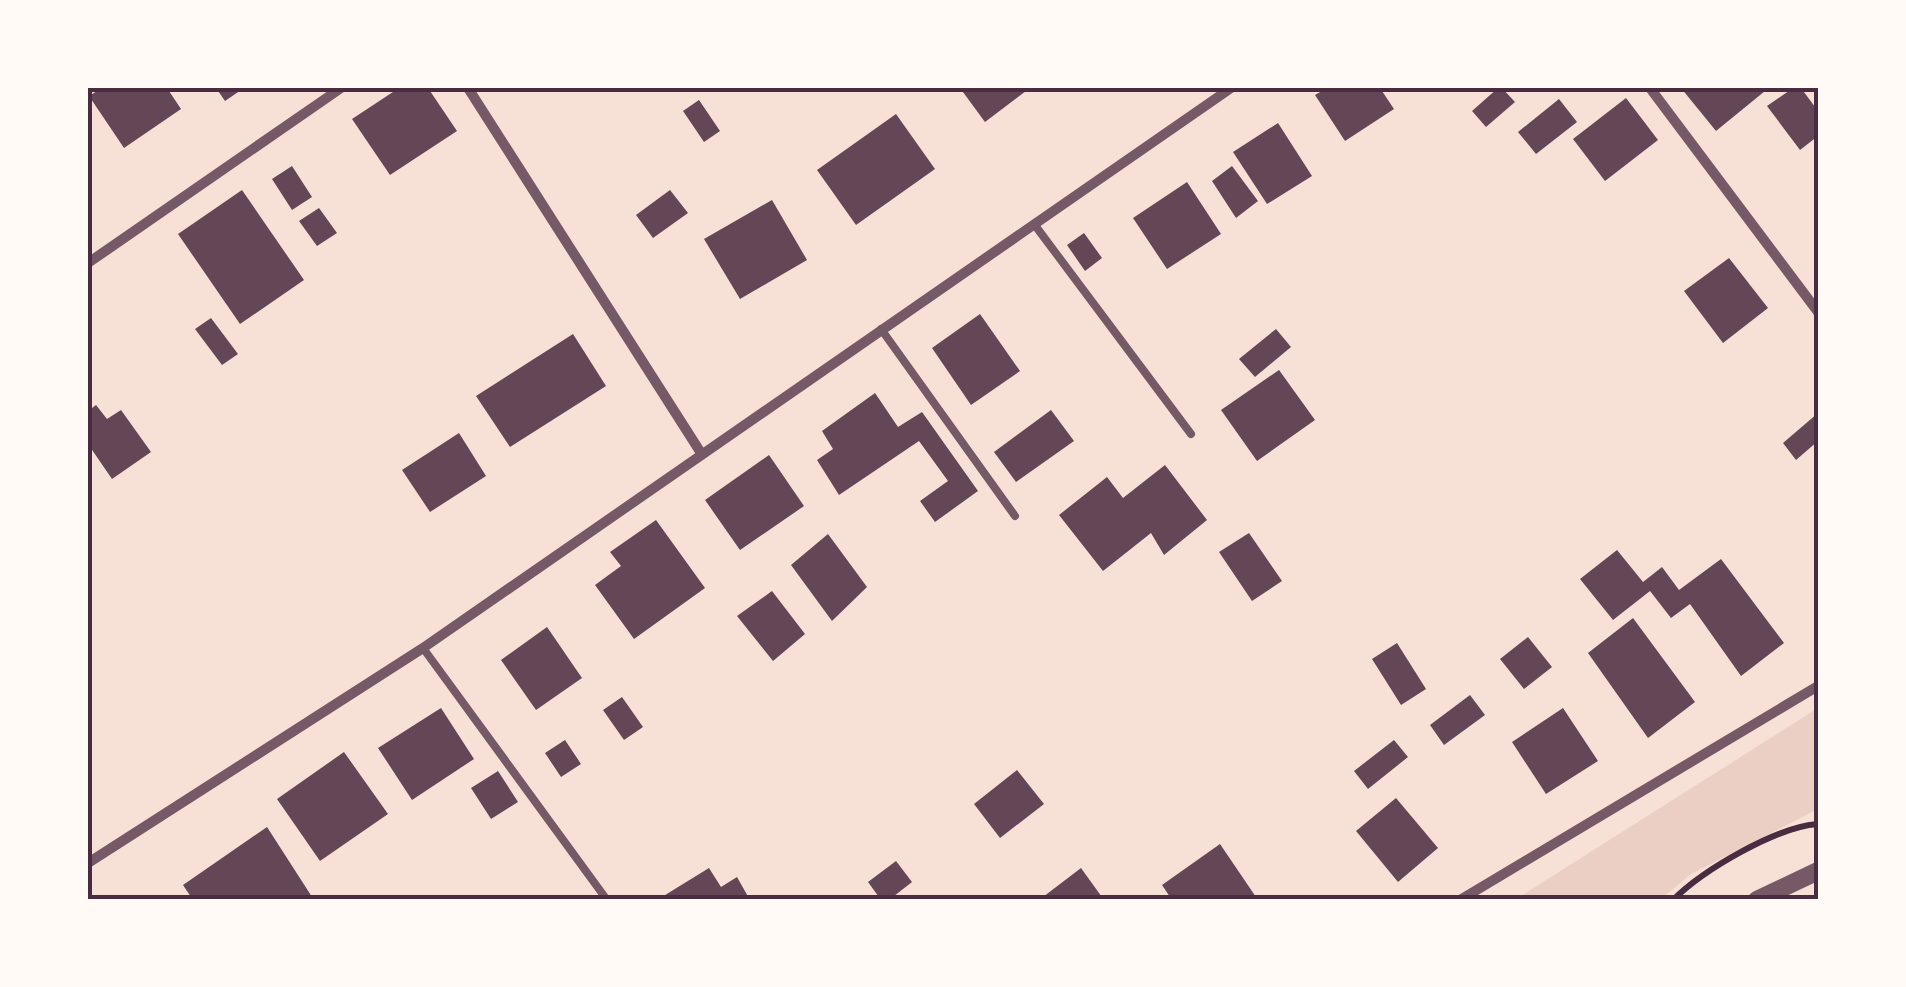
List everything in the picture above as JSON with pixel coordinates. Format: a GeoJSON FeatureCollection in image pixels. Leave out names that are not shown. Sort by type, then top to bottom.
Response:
{"type":"FeatureCollection","features":[{"type":"Feature","properties":{"kind":"street"},"geometry":{"type":"LineString","coordinates":[[88,263],[341,88]]}},
{"type":"Feature","properties":{"kind":"street"},"geometry":{"type":"LineString","coordinates":[[468,88],[701,453]]}},
{"type":"Feature","properties":{"kind":"street"},"geometry":{"type":"LineString","coordinates":[[88,862],[423,648],[1231,88]]}},
{"type":"Feature","properties":{"kind":"street"},"geometry":{"type":"LineString","coordinates":[[1650,88],[1818,312]]}},
{"type":"Feature","properties":{"kind":"street"},"geometry":{"type":"LineString","coordinates":[[1460,900],[1818,686]]}},
{"type":"Feature","properties":{"kind":"street"},"geometry":{"type":"LineString","coordinates":[[1757,900],[1818,870]]}},
{"type":"Feature","properties":{"kind":"lane"},"geometry":{"type":"LineString","coordinates":[[1034,224],[1191,434]]}},
{"type":"Feature","properties":{"kind":"lane"},"geometry":{"type":"LineString","coordinates":[[880,330],[1015,516]]}},
{"type":"Feature","properties":{"kind":"lane"},"geometry":{"type":"LineString","coordinates":[[423,648],[607,900]]}},
{"type":"Feature","properties":{"kind":"path"},"geometry":{"type":"LineString","coordinates":[[1673,900],[1705,875],[1800,825],[1818,821]]}},
{"type":"Feature","properties":{"kind":"shaded area"},"geometry":{"type":"Polygon","coordinates":[[[1818,708],[1818,809],[1691,874],[1661,899],[1516,899],[1818,708]]]}},
{"type":"Feature","properties":{"kind":"building"},"geometry":{"type":"Polygon","coordinates":[[[102,88],[167,88],[181,109],[124,148],[89,96],[102,88]]]}},
{"type":"Feature","properties":{"kind":"building"},"geometry":{"type":"Polygon","coordinates":[[[216,88],[244,88],[225,101],[216,88]]]}},
{"type":"Feature","properties":{"kind":"building"},"geometry":{"type":"Polygon","coordinates":[[[399,88],[428,88],[457,131],[390,175],[352,119],[399,88]]]}},
{"type":"Feature","properties":{"kind":"building"},"geometry":{"type":"Polygon","coordinates":[[[960,88],[1030,88],[985,122],[960,88]]]}},
{"type":"Feature","properties":{"kind":"building"},"geometry":{"type":"Polygon","coordinates":[[[1327,88],[1380,88],[1394,109],[1345,141],[1315,95],[1327,88]]]}},
{"type":"Feature","properties":{"kind":"building"},"geometry":{"type":"Polygon","coordinates":[[[1498,88],[1515,102],[1486,127],[1472,111],[1498,88]]]}},
{"type":"Feature","properties":{"kind":"building"},"geometry":{"type":"Polygon","coordinates":[[[1681,88],[1762,88],[1765,91],[1716,131],[1681,88]]]}},
{"type":"Feature","properties":{"kind":"building"},"geometry":{"type":"Polygon","coordinates":[[[1793,88],[1801,88],[1818,111],[1818,136],[1800,150],[1767,106],[1793,88]]]}},
{"type":"Feature","properties":{"kind":"building"},"geometry":{"type":"Polygon","coordinates":[[[1626,98],[1658,140],[1605,181],[1573,139],[1626,98]]]}},
{"type":"Feature","properties":{"kind":"building"},"geometry":{"type":"Polygon","coordinates":[[[1559,99],[1577,122],[1536,154],[1518,132],[1559,99]]]}},
{"type":"Feature","properties":{"kind":"building"},"geometry":{"type":"Polygon","coordinates":[[[699,100],[720,131],[704,142],[683,111],[699,100]]]}},
{"type":"Feature","properties":{"kind":"building"},"geometry":{"type":"Polygon","coordinates":[[[896,114],[935,169],[856,225],[817,170],[896,114]]]}},
{"type":"Feature","properties":{"kind":"building"},"geometry":{"type":"Polygon","coordinates":[[[1278,123],[1312,176],[1267,204],[1233,152],[1278,123]]]}},
{"type":"Feature","properties":{"kind":"building"},"geometry":{"type":"Polygon","coordinates":[[[292,166],[312,197],[292,210],[272,179],[292,166]]]}},
{"type":"Feature","properties":{"kind":"building"},"geometry":{"type":"Polygon","coordinates":[[[1232,166],[1258,201],[1236,218],[1212,181],[1232,166]]]}},
{"type":"Feature","properties":{"kind":"building"},"geometry":{"type":"Polygon","coordinates":[[[1187,182],[1221,234],[1167,269],[1133,218],[1187,182]]]}},
{"type":"Feature","properties":{"kind":"building"},"geometry":{"type":"Polygon","coordinates":[[[242,190],[304,280],[240,324],[178,234],[242,190]]]}},
{"type":"Feature","properties":{"kind":"building"},"geometry":{"type":"Polygon","coordinates":[[[670,190],[688,213],[653,238],[636,215],[670,190]]]}},
{"type":"Feature","properties":{"kind":"building"},"geometry":{"type":"Polygon","coordinates":[[[772,200],[807,260],[740,299],[704,239],[772,200]]]}},
{"type":"Feature","properties":{"kind":"building"},"geometry":{"type":"Polygon","coordinates":[[[319,208],[337,233],[317,246],[299,221],[319,208]]]}},
{"type":"Feature","properties":{"kind":"building"},"geometry":{"type":"Polygon","coordinates":[[[1084,233],[1102,258],[1085,271],[1067,245],[1084,233]]]}},
{"type":"Feature","properties":{"kind":"building"},"geometry":{"type":"Polygon","coordinates":[[[1729,258],[1768,308],[1723,343],[1684,291],[1729,258]]]}},
{"type":"Feature","properties":{"kind":"building"},"geometry":{"type":"Polygon","coordinates":[[[980,314],[1020,371],[971,405],[932,348],[980,314]]]}},
{"type":"Feature","properties":{"kind":"building"},"geometry":{"type":"Polygon","coordinates":[[[211,318],[238,354],[222,365],[195,329],[211,318]]]}},
{"type":"Feature","properties":{"kind":"building"},"geometry":{"type":"Polygon","coordinates":[[[1276,329],[1291,347],[1255,377],[1239,359],[1276,329]]]}},
{"type":"Feature","properties":{"kind":"building"},"geometry":{"type":"Polygon","coordinates":[[[573,334],[606,386],[510,447],[476,396],[573,334]]]}},
{"type":"Feature","properties":{"kind":"building"},"geometry":{"type":"Polygon","coordinates":[[[1279,370],[1315,420],[1257,461],[1221,410],[1279,370]]]}},
{"type":"Feature","properties":{"kind":"building"},"geometry":{"type":"Polygon","coordinates":[[[875,393],[898,427],[922,412],[978,491],[935,522],[920,501],[948,481],[919,441],[839,495],[817,460],[833,449],[822,431],[875,393]]]}},
{"type":"Feature","properties":{"kind":"building"},"geometry":{"type":"Polygon","coordinates":[[[96,405],[107,419],[121,410],[151,452],[112,479],[88,444],[88,411],[96,405]]]}},
{"type":"Feature","properties":{"kind":"building"},"geometry":{"type":"Polygon","coordinates":[[[1051,410],[1074,441],[1016,482],[994,452],[1051,410]]]}},
{"type":"Feature","properties":{"kind":"building"},"geometry":{"type":"Polygon","coordinates":[[[1818,413],[1818,441],[1796,460],[1783,443],[1818,413]]]}},
{"type":"Feature","properties":{"kind":"building"},"geometry":{"type":"Polygon","coordinates":[[[459,433],[486,476],[430,512],[402,470],[459,433]]]}},
{"type":"Feature","properties":{"kind":"building"},"geometry":{"type":"Polygon","coordinates":[[[769,455],[804,506],[740,550],[705,500],[769,455]]]}},
{"type":"Feature","properties":{"kind":"building"},"geometry":{"type":"Polygon","coordinates":[[[1165,465],[1207,520],[1164,555],[1151,533],[1103,571],[1059,515],[1107,477],[1123,498],[1165,465]]]}},
{"type":"Feature","properties":{"kind":"building"},"geometry":{"type":"Polygon","coordinates":[[[656,520],[705,588],[634,639],[595,585],[621,566],[610,552],[656,520]]]}},
{"type":"Feature","properties":{"kind":"building"},"geometry":{"type":"Polygon","coordinates":[[[1249,533],[1282,581],[1252,601],[1219,552],[1249,533]]]}},
{"type":"Feature","properties":{"kind":"building"},"geometry":{"type":"Polygon","coordinates":[[[828,534],[867,587],[832,621],[791,565],[828,534]]]}},
{"type":"Feature","properties":{"kind":"building"},"geometry":{"type":"Polygon","coordinates":[[[1617,550],[1643,582],[1662,567],[1679,590],[1721,559],[1784,643],[1741,676],[1690,604],[1671,618],[1650,591],[1613,620],[1580,579],[1617,550]]]}},
{"type":"Feature","properties":{"kind":"building"},"geometry":{"type":"Polygon","coordinates":[[[772,591],[805,634],[773,661],[737,616],[772,591]]]}},
{"type":"Feature","properties":{"kind":"building"},"geometry":{"type":"Polygon","coordinates":[[[1633,618],[1695,702],[1648,738],[1588,653],[1633,618]]]}},
{"type":"Feature","properties":{"kind":"building"},"geometry":{"type":"Polygon","coordinates":[[[547,627],[582,678],[536,710],[501,660],[547,627]]]}},
{"type":"Feature","properties":{"kind":"building"},"geometry":{"type":"Polygon","coordinates":[[[1528,637],[1552,667],[1524,689],[1500,659],[1528,637]]]}},
{"type":"Feature","properties":{"kind":"building"},"geometry":{"type":"Polygon","coordinates":[[[1397,643],[1426,689],[1401,705],[1372,659],[1397,643]]]}},
{"type":"Feature","properties":{"kind":"building"},"geometry":{"type":"Polygon","coordinates":[[[1470,695],[1485,715],[1444,745],[1430,725],[1470,695]]]}},
{"type":"Feature","properties":{"kind":"building"},"geometry":{"type":"Polygon","coordinates":[[[622,697],[643,727],[624,740],[603,710],[622,697]]]}},
{"type":"Feature","properties":{"kind":"building"},"geometry":{"type":"Polygon","coordinates":[[[441,708],[474,759],[412,800],[378,748],[441,708]]]}},
{"type":"Feature","properties":{"kind":"building"},"geometry":{"type":"Polygon","coordinates":[[[1563,708],[1598,761],[1546,794],[1512,742],[1563,708]]]}},
{"type":"Feature","properties":{"kind":"building"},"geometry":{"type":"Polygon","coordinates":[[[565,740],[581,764],[561,777],[545,753],[565,740]]]}},
{"type":"Feature","properties":{"kind":"building"},"geometry":{"type":"Polygon","coordinates":[[[1394,740],[1408,757],[1368,789],[1354,771],[1394,740]]]}},
{"type":"Feature","properties":{"kind":"building"},"geometry":{"type":"Polygon","coordinates":[[[344,752],[388,814],[320,861],[277,799],[344,752]]]}},
{"type":"Feature","properties":{"kind":"building"},"geometry":{"type":"Polygon","coordinates":[[[1017,770],[1044,804],[1000,838],[974,804],[1017,770]]]}},
{"type":"Feature","properties":{"kind":"building"},"geometry":{"type":"Polygon","coordinates":[[[498,771],[518,802],[491,819],[471,788],[498,771]]]}},
{"type":"Feature","properties":{"kind":"building"},"geometry":{"type":"Polygon","coordinates":[[[1396,798],[1438,848],[1398,882],[1356,831],[1396,798]]]}},
{"type":"Feature","properties":{"kind":"building"},"geometry":{"type":"Polygon","coordinates":[[[267,827],[314,900],[193,900],[183,885],[267,827]]]}},
{"type":"Feature","properties":{"kind":"building"},"geometry":{"type":"Polygon","coordinates":[[[1220,844],[1258,900],[1172,900],[1162,885],[1220,844]]]}},
{"type":"Feature","properties":{"kind":"building"},"geometry":{"type":"Polygon","coordinates":[[[896,861],[912,882],[889,900],[881,900],[868,882],[896,861]]]}},
{"type":"Feature","properties":{"kind":"building"},"geometry":{"type":"Polygon","coordinates":[[[709,868],[721,887],[737,877],[750,900],[657,900],[709,868]]]}},
{"type":"Feature","properties":{"kind":"building"},"geometry":{"type":"Polygon","coordinates":[[[1081,868],[1104,900],[1039,900],[1081,868]]]}}]}
